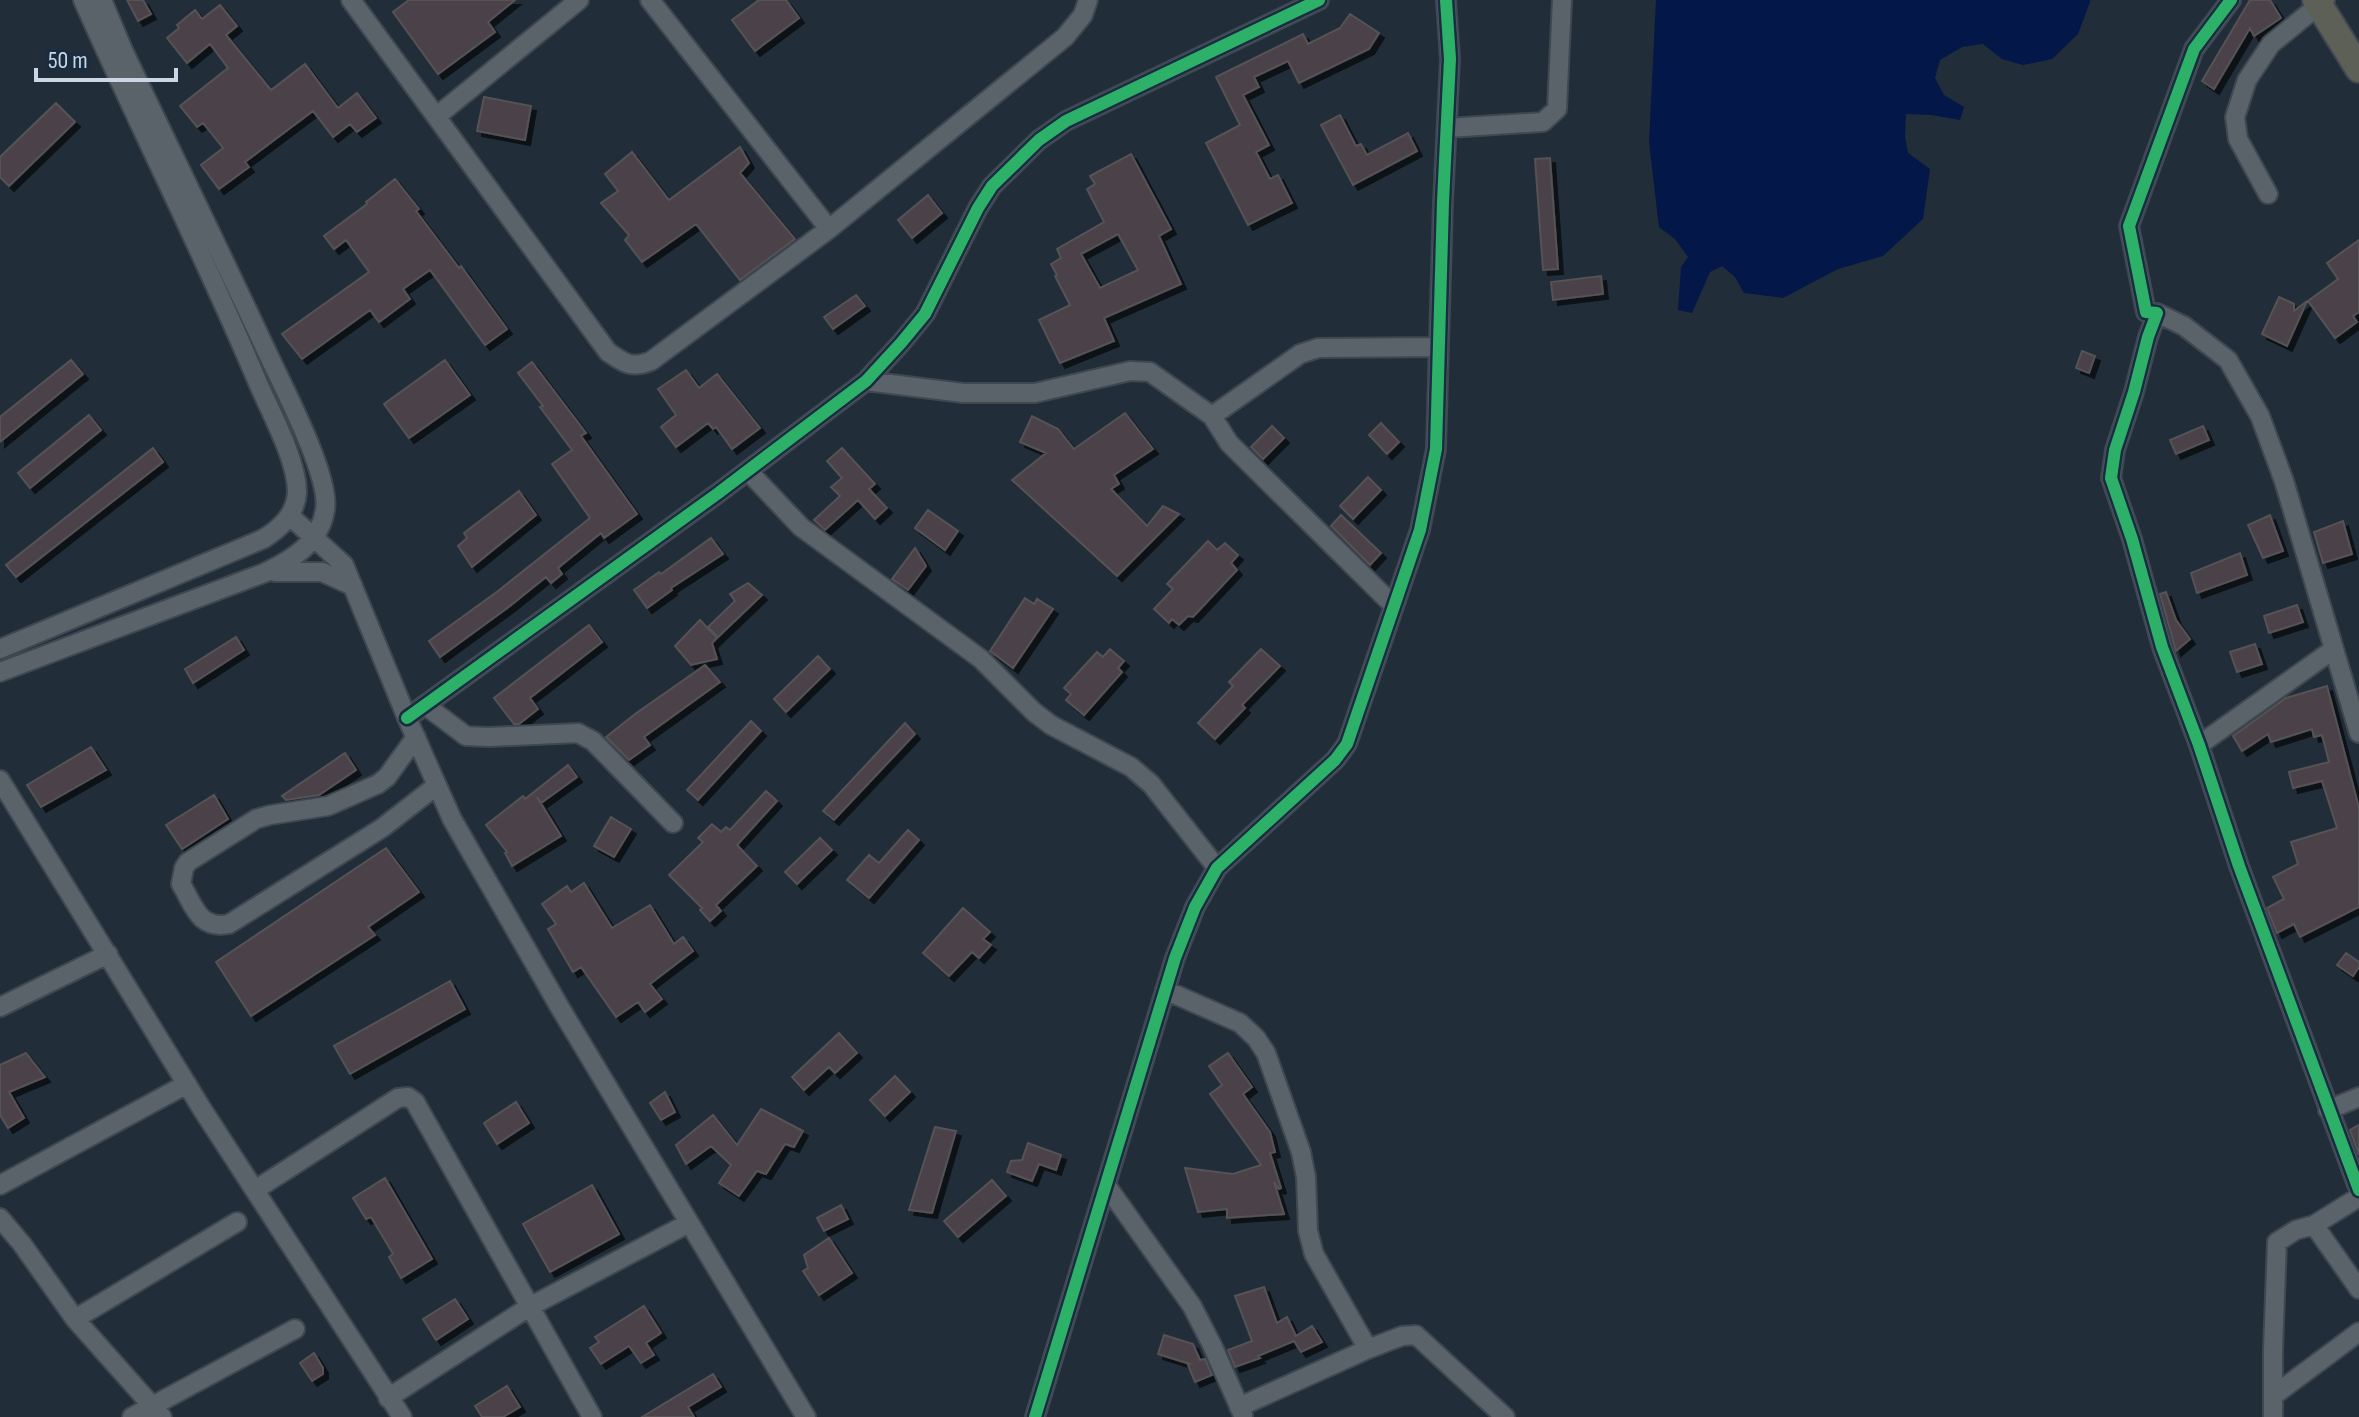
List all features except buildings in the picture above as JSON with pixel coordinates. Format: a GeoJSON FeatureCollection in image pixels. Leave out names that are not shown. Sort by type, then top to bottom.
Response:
{"type":"FeatureCollection","features":[{"type":"Feature","properties":{"kind":"highway"},"geometry":{"type":"LineString","coordinates":[[2320,2],[2359,69]]}},
{"type":"Feature","properties":{"kind":"street"},"geometry":{"type":"LineString","coordinates":[[0,672],[289,561],[314,537],[325,510],[315,461],[281,381],[83,0]]}},
{"type":"Feature","properties":{"kind":"street"},"geometry":{"type":"LineString","coordinates":[[0,649],[263,539],[290,516],[297,494],[292,463],[102,0]]}},
{"type":"Feature","properties":{"kind":"street"},"geometry":{"type":"LineString","coordinates":[[351,0],[608,352],[624,363],[639,366],[651,361],[829,229],[1065,37],[1083,15],[1088,0]]}},
{"type":"Feature","properties":{"kind":"street"},"geometry":{"type":"LineString","coordinates":[[437,116],[579,0]]}},
{"type":"Feature","properties":{"kind":"street"},"geometry":{"type":"LineString","coordinates":[[650,0],[829,229]]}},
{"type":"Feature","properties":{"kind":"street"},"geometry":{"type":"LineString","coordinates":[[407,718],[748,471],[866,381],[925,314],[992,186],[1039,140],[1066,121],[1319,0]]}},
{"type":"Feature","properties":{"kind":"street"},"geometry":{"type":"LineString","coordinates":[[1035,1417],[1165,990],[1195,907],[1217,868],[1335,760],[1347,744],[1420,530],[1436,449],[1450,59],[1446,0]]}},
{"type":"Feature","properties":{"kind":"street"},"geometry":{"type":"LineString","coordinates":[[1448,128],[1543,122],[1557,109],[1562,0]]}},
{"type":"Feature","properties":{"kind":"street"},"geometry":{"type":"LineString","coordinates":[[2231,0],[2194,49],[2129,226],[2146,312],[2157,313],[2184,326],[2228,360],[2253,403],[2284,481],[2359,733]]}},
{"type":"Feature","properties":{"kind":"street"},"geometry":{"type":"LineString","coordinates":[[2268,194],[2238,139],[2235,117],[2247,80],[2271,44],[2320,2]]}},
{"type":"Feature","properties":{"kind":"street"},"geometry":{"type":"LineString","coordinates":[[2157,313],[2115,450],[2111,478],[2132,539],[2162,647],[2359,1190]]}},
{"type":"Feature","properties":{"kind":"street"},"geometry":{"type":"LineString","coordinates":[[1212,416],[1300,354],[1318,348],[1439,347]]}},
{"type":"Feature","properties":{"kind":"street"},"geometry":{"type":"LineString","coordinates":[[866,381],[963,393],[1035,393],[1130,371],[1150,372],[1212,416],[1229,443],[1393,605]]}},
{"type":"Feature","properties":{"kind":"street"},"geometry":{"type":"LineString","coordinates":[[748,471],[801,527],[981,659],[1034,712],[1051,725],[1131,767],[1151,784],[1217,868]]}},
{"type":"Feature","properties":{"kind":"street"},"geometry":{"type":"LineString","coordinates":[[290,516],[344,565],[436,786],[459,831],[559,1006],[806,1417]]}},
{"type":"Feature","properties":{"kind":"street"},"geometry":{"type":"LineString","coordinates":[[264,573],[322,572],[353,586]]}},
{"type":"Feature","properties":{"kind":"street"},"geometry":{"type":"LineString","coordinates":[[2199,745],[2334,649]]}},
{"type":"Feature","properties":{"kind":"street"},"geometry":{"type":"LineString","coordinates":[[425,705],[466,736],[578,733],[593,741],[673,823]]}},
{"type":"Feature","properties":{"kind":"street"},"geometry":{"type":"LineString","coordinates":[[416,737],[387,777],[378,784],[328,806],[256,819],[188,862],[181,884],[200,917],[208,924],[229,924],[382,828],[436,786]]}},
{"type":"Feature","properties":{"kind":"street"},"geometry":{"type":"LineString","coordinates":[[0,780],[187,1084],[402,1417]]}},
{"type":"Feature","properties":{"kind":"street"},"geometry":{"type":"LineString","coordinates":[[0,1007],[108,954]]}},
{"type":"Feature","properties":{"kind":"street"},"geometry":{"type":"LineString","coordinates":[[1165,990],[1240,1023],[1266,1053],[1301,1152],[1306,1177],[1308,1231],[1314,1254],[1368,1349]]}},
{"type":"Feature","properties":{"kind":"street"},"geometry":{"type":"LineString","coordinates":[[0,1185],[187,1084]]}},
{"type":"Feature","properties":{"kind":"street"},"geometry":{"type":"LineString","coordinates":[[255,1190],[398,1098],[408,1097],[415,1102],[592,1417]]}},
{"type":"Feature","properties":{"kind":"street"},"geometry":{"type":"LineString","coordinates":[[2328,1110],[2359,1097]]}},
{"type":"Feature","properties":{"kind":"street"},"geometry":{"type":"LineString","coordinates":[[1106,1185],[1192,1306],[1241,1412],[1368,1349],[1402,1336],[1416,1335],[1505,1417]]}},
{"type":"Feature","properties":{"kind":"street"},"geometry":{"type":"LineString","coordinates":[[2273,1417],[2277,1242],[2296,1230],[2314,1225],[2359,1197]]}},
{"type":"Feature","properties":{"kind":"street"},"geometry":{"type":"LineString","coordinates":[[0,1218],[75,1319],[157,1411]]}},
{"type":"Feature","properties":{"kind":"street"},"geometry":{"type":"LineString","coordinates":[[75,1319],[237,1222]]}},
{"type":"Feature","properties":{"kind":"street"},"geometry":{"type":"LineString","coordinates":[[388,1398],[529,1307],[689,1223]]}},
{"type":"Feature","properties":{"kind":"street"},"geometry":{"type":"LineString","coordinates":[[2314,1225],[2359,1289]]}},
{"type":"Feature","properties":{"kind":"street"},"geometry":{"type":"LineString","coordinates":[[132,1417],[157,1411],[295,1329]]}},
{"type":"Feature","properties":{"kind":"street"},"geometry":{"type":"LineString","coordinates":[[2273,1396],[2359,1332]]}},
{"type":"Feature","properties":{"kind":"water"},"geometry":{"type":"Polygon","coordinates":[[[1656,0],[2090,2],[2078,34],[2052,59],[2023,65],[2002,59],[1983,44],[1962,47],[1940,60],[1935,78],[1944,95],[1964,107],[1960,120],[1906,114],[1908,153],[1930,169],[1923,219],[1883,256],[1838,269],[1783,298],[1744,293],[1735,277],[1722,266],[1710,272],[1692,313],[1678,310],[1681,267],[1688,257],[1675,239],[1659,227],[1649,142],[1656,0]]]}},
{"type":"Feature","properties":{"kind":"cycle path"},"geometry":{"type":"LineString","coordinates":[[407,718],[717,494],[866,381],[925,314],[992,186],[1039,140],[1066,121],[1319,0]]}},
{"type":"Feature","properties":{"kind":"cycle path"},"geometry":{"type":"LineString","coordinates":[[1035,1417],[1175,958],[1195,907],[1217,868],[1335,760],[1347,744],[1420,530],[1436,449],[1450,59],[1446,0]]}},
{"type":"Feature","properties":{"kind":"cycle path"},"geometry":{"type":"LineString","coordinates":[[2231,0],[2194,49],[2129,226],[2146,312],[2157,313],[2115,450],[2111,478],[2132,539],[2162,647],[2359,1190]]}}]}
